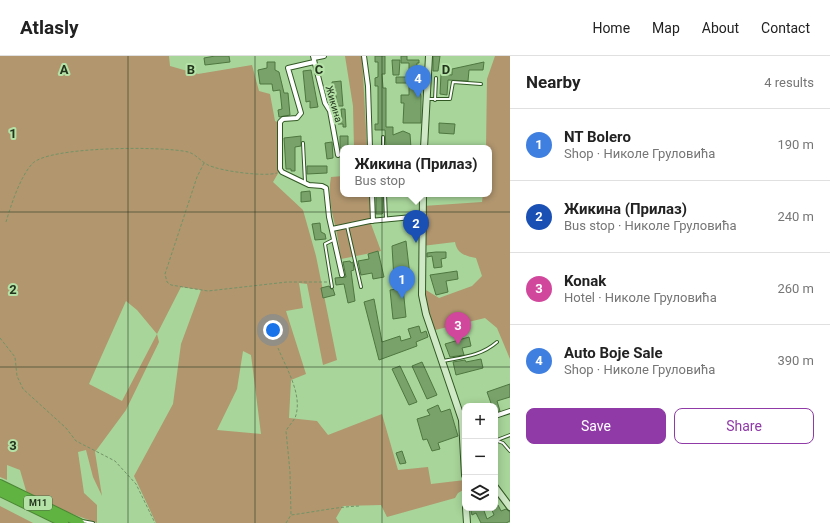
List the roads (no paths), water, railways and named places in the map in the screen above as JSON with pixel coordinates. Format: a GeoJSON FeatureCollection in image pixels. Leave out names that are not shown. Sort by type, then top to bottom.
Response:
{"type":"FeatureCollection","features":[{"type":"Feature","properties":{"kind":"highway","name":"M11"},"geometry":{"type":"LineString","coordinates":[[0,484],[67,521]]}},
{"type":"Feature","properties":{"kind":"highway","name":"M11"},"geometry":{"type":"LineString","coordinates":[[0,492],[67,521],[80,523]]}},
{"type":"Feature","properties":{"kind":"street"},"geometry":{"type":"LineString","coordinates":[[324,56],[288,68],[301,110],[298,117],[283,119],[280,122],[280,170],[305,183],[325,187],[342,275]]}},
{"type":"Feature","properties":{"kind":"street"},"geometry":{"type":"LineString","coordinates":[[364,56],[368,86],[370,145]]}},
{"type":"Feature","properties":{"kind":"street"},"geometry":{"type":"LineString","coordinates":[[424,145],[429,56]]}},
{"type":"Feature","properties":{"kind":"street","name":"Жикина"},"geometry":{"type":"LineString","coordinates":[[314,59],[325,104],[330,112],[338,155]]}},
{"type":"Feature","properties":{"kind":"street"},"geometry":{"type":"LineString","coordinates":[[372,197],[373,221]]}},
{"type":"Feature","properties":{"kind":"street"},"geometry":{"type":"LineString","coordinates":[[423,197],[422,295],[426,314],[462,420]]}},
{"type":"Feature","properties":{"kind":"street"},"geometry":{"type":"LineString","coordinates":[[332,229],[386,219],[422,216]]}},
{"type":"Feature","properties":{"kind":"street"},"geometry":{"type":"LineString","coordinates":[[498,415],[510,411]]}},
{"type":"Feature","properties":{"kind":"street"},"geometry":{"type":"LineString","coordinates":[[498,491],[510,507]]}},
{"type":"Feature","properties":{"kind":"street"},"geometry":{"type":"LineString","coordinates":[[466,511],[467,523]]}},
{"type":"Feature","properties":{"kind":"lane"},"geometry":{"type":"LineString","coordinates":[[434,100],[436,78]]}},
{"type":"Feature","properties":{"kind":"lane"},"geometry":{"type":"LineString","coordinates":[[426,99],[450,99],[453,82],[480,84]]}},
{"type":"Feature","properties":{"kind":"lane"},"geometry":{"type":"LineString","coordinates":[[383,137],[383,145]]}},
{"type":"Feature","properties":{"kind":"lane"},"geometry":{"type":"LineString","coordinates":[[303,143],[305,183]]}},
{"type":"Feature","properties":{"kind":"lane"},"geometry":{"type":"LineString","coordinates":[[385,197],[386,219]]}},
{"type":"Feature","properties":{"kind":"lane"},"geometry":{"type":"LineString","coordinates":[[347,226],[361,288]]}},
{"type":"Feature","properties":{"kind":"lane"},"geometry":{"type":"LineString","coordinates":[[332,287],[325,244],[335,240]]}},
{"type":"Feature","properties":{"kind":"lane"},"geometry":{"type":"LineString","coordinates":[[442,361],[487,351],[497,342]]}},
{"type":"Feature","properties":{"kind":"lane"},"geometry":{"type":"LineString","coordinates":[[498,439],[510,435]]}},
{"type":"Feature","properties":{"kind":"lane"},"geometry":{"type":"LineString","coordinates":[[498,441],[510,450]]}},
{"type":"Feature","properties":{"kind":"lane"},"geometry":{"type":"LineString","coordinates":[[67,521],[92,523]]}},
{"type":"Feature","properties":{"kind":"place","name":"Auto Boje Sale"},"geometry":{"type":"Point","coordinates":[418,98]}},
{"type":"Feature","properties":{"kind":"place","name":"Жикина (Прилаз)"},"geometry":{"type":"Point","coordinates":[416,243]}},
{"type":"Feature","properties":{"kind":"place","name":"NT Bolero"},"geometry":{"type":"Point","coordinates":[402,299]}},
{"type":"Feature","properties":{"kind":"place","name":"Konak"},"geometry":{"type":"Point","coordinates":[458,345]}}]}
